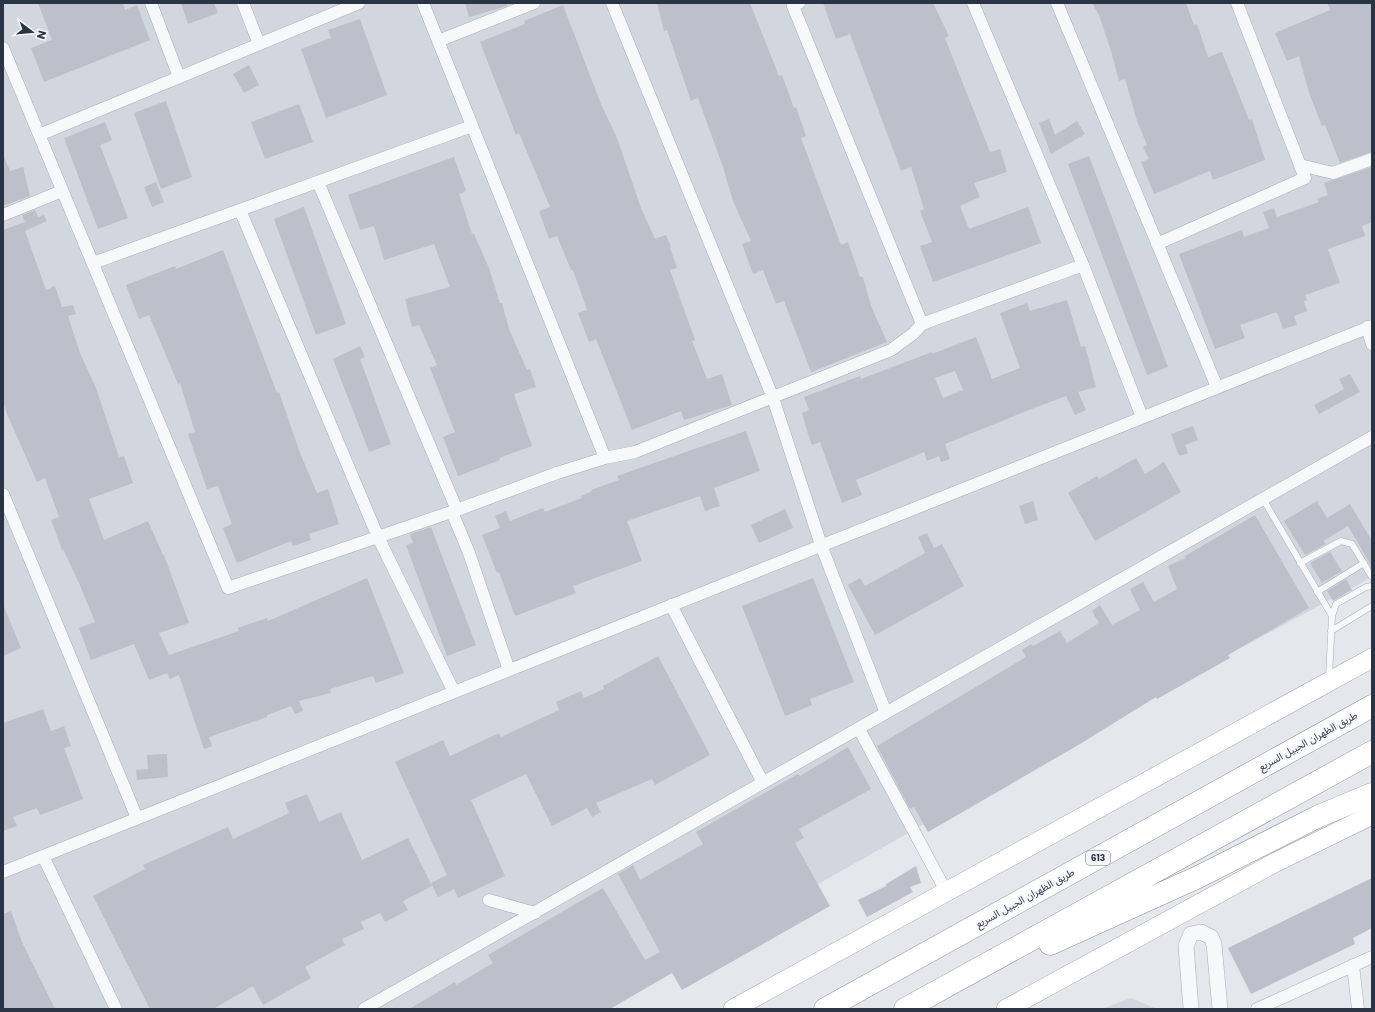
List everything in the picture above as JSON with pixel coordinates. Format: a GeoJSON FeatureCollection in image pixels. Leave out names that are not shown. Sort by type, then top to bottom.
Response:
{"type":"FeatureCollection","features":[{"type":"Feature","properties":{"kind":"highway","name":"طريق الظهران الجبيل السريع"},"geometry":{"type":"LineString","coordinates":[[825,1009],[1372,706]]}},
{"type":"Feature","properties":{"kind":"highway"},"geometry":{"type":"LineString","coordinates":[[906,1009],[1372,752]]}},
{"type":"Feature","properties":{"kind":"highway"},"geometry":{"type":"LineString","coordinates":[[906,1009],[1191,880],[1319,816],[1372,794]]}},
{"type":"Feature","properties":{"kind":"main road"},"geometry":{"type":"LineString","coordinates":[[733,1009],[947,893],[1372,658]]}},
{"type":"Feature","properties":{"kind":"main road"},"geometry":{"type":"LineString","coordinates":[[1006,1009],[1267,867],[1372,815]]}},
{"type":"Feature","properties":{"kind":"street"},"geometry":{"type":"LineString","coordinates":[[151,3],[179,77]]}},
{"type":"Feature","properties":{"kind":"street"},"geometry":{"type":"LineString","coordinates":[[243,3],[259,44]]}},
{"type":"Feature","properties":{"kind":"street"},"geometry":{"type":"LineString","coordinates":[[39,135],[359,3]]}},
{"type":"Feature","properties":{"kind":"street"},"geometry":{"type":"LineString","coordinates":[[423,3],[605,458]]}},
{"type":"Feature","properties":{"kind":"street"},"geometry":{"type":"LineString","coordinates":[[438,42],[534,3]]}},
{"type":"Feature","properties":{"kind":"street"},"geometry":{"type":"LineString","coordinates":[[612,3],[773,398],[821,545],[886,713]]}},
{"type":"Feature","properties":{"kind":"street"},"geometry":{"type":"LineString","coordinates":[[799,3],[793,6],[922,324]]}},
{"type":"Feature","properties":{"kind":"street"},"geometry":{"type":"LineString","coordinates":[[973,3],[1083,265],[1142,417]]}},
{"type":"Feature","properties":{"kind":"street"},"geometry":{"type":"LineString","coordinates":[[1057,3],[1157,244],[1218,383]]}},
{"type":"Feature","properties":{"kind":"street"},"geometry":{"type":"LineString","coordinates":[[1157,244],[1305,178],[1237,3]]}},
{"type":"Feature","properties":{"kind":"street"},"geometry":{"type":"LineString","coordinates":[[3,48],[228,588],[455,511],[557,474],[605,458],[635,452],[891,350],[914,333],[922,324],[1083,265]]}},
{"type":"Feature","properties":{"kind":"street"},"geometry":{"type":"LineString","coordinates":[[92,263],[472,126]]}},
{"type":"Feature","properties":{"kind":"street"},"geometry":{"type":"LineString","coordinates":[[1300,165],[1333,173],[1372,159]]}},
{"type":"Feature","properties":{"kind":"street"},"geometry":{"type":"LineString","coordinates":[[318,182],[455,511],[509,670]]}},
{"type":"Feature","properties":{"kind":"street"},"geometry":{"type":"LineString","coordinates":[[3,215],[62,191]]}},
{"type":"Feature","properties":{"kind":"street"},"geometry":{"type":"LineString","coordinates":[[240,210],[378,537],[454,692]]}},
{"type":"Feature","properties":{"kind":"street"},"geometry":{"type":"LineString","coordinates":[[3,872],[1142,417],[1218,383],[1370,326],[1372,344]]}},
{"type":"Feature","properties":{"kind":"street"},"geometry":{"type":"LineString","coordinates":[[364,1009],[1372,437]]}},
{"type":"Feature","properties":{"kind":"street"},"geometry":{"type":"LineString","coordinates":[[3,494],[137,818]]}},
{"type":"Feature","properties":{"kind":"street"},"geometry":{"type":"LineString","coordinates":[[671,605],[763,783]]}},
{"type":"Feature","properties":{"kind":"street"},"geometry":{"type":"LineString","coordinates":[[859,729],[947,893]]}},
{"type":"Feature","properties":{"kind":"street"},"geometry":{"type":"LineString","coordinates":[[43,856],[116,1009]]}},
{"type":"Feature","properties":{"kind":"street"},"geometry":{"type":"LineString","coordinates":[[489,900],[535,913]]}},
{"type":"Feature","properties":{"kind":"street"},"geometry":{"type":"LineString","coordinates":[[1191,1009],[1186,946],[1191,934],[1201,932],[1211,937],[1214,944],[1220,1009]]}},
{"type":"Feature","properties":{"kind":"street"},"geometry":{"type":"LineString","coordinates":[[1257,1009],[1372,957]]}},
{"type":"Feature","properties":{"kind":"street"},"geometry":{"type":"LineString","coordinates":[[1353,966],[1358,1009]]}},
{"type":"Feature","properties":{"kind":"lane"},"geometry":{"type":"LineString","coordinates":[[1263,499],[1332,616]]}},
{"type":"Feature","properties":{"kind":"lane"},"geometry":{"type":"LineString","coordinates":[[1300,563],[1341,541],[1352,544],[1372,577]]}},
{"type":"Feature","properties":{"kind":"lane"},"geometry":{"type":"LineString","coordinates":[[1317,592],[1364,563]]}},
{"type":"Feature","properties":{"kind":"lane"},"geometry":{"type":"LineString","coordinates":[[1329,682],[1332,616],[1336,604],[1366,587],[1372,586]]}},
{"type":"Feature","properties":{"kind":"lane"},"geometry":{"type":"LineString","coordinates":[[1331,631],[1372,606]]}},
{"type":"Feature","properties":{"kind":"shaded area"},"geometry":{"type":"Polygon","coordinates":[[[3,3],[1372,3],[1372,577],[1126,710],[597,1009],[3,1009],[3,3]]]}},
{"type":"Feature","properties":{"kind":"shaded area"},"geometry":{"type":"Polygon","coordinates":[[[1131,998],[1157,1009],[1102,1009],[1131,998]]]}},
{"type":"Feature","properties":{"kind":"building"},"geometry":{"type":"Polygon","coordinates":[[[38,3],[123,3],[125,10],[137,5],[150,40],[44,82],[31,48],[52,40],[38,3]]]}},
{"type":"Feature","properties":{"kind":"building"},"geometry":{"type":"Polygon","coordinates":[[[181,3],[214,3],[218,13],[188,24],[181,3]]]}},
{"type":"Feature","properties":{"kind":"building"},"geometry":{"type":"Polygon","coordinates":[[[465,3],[507,3],[507,6],[469,17],[465,3]]]}},
{"type":"Feature","properties":{"kind":"building"},"geometry":{"type":"Polygon","coordinates":[[[657,3],[750,3],[779,76],[782,75],[794,108],[796,107],[806,136],[801,138],[841,245],[848,242],[860,277],[863,277],[871,306],[887,342],[811,372],[784,301],[776,304],[763,270],[753,274],[742,244],[751,241],[733,201],[723,167],[698,98],[691,101],[667,30],[664,31],[657,3]]]}},
{"type":"Feature","properties":{"kind":"building"},"geometry":{"type":"Polygon","coordinates":[[[823,3],[933,3],[949,36],[945,38],[990,152],[1000,149],[1007,172],[974,183],[980,197],[960,206],[969,229],[1028,207],[1041,243],[933,282],[920,246],[932,242],[920,211],[924,209],[911,167],[901,171],[850,34],[836,39],[823,3]]]}},
{"type":"Feature","properties":{"kind":"building"},"geometry":{"type":"Polygon","coordinates":[[[1092,3],[1186,3],[1194,25],[1197,24],[1208,57],[1222,52],[1249,120],[1252,119],[1265,160],[1213,180],[1210,171],[1154,194],[1141,162],[1149,159],[1143,147],[1147,145],[1137,121],[1125,79],[1119,81],[1099,15],[1092,3]]]}},
{"type":"Feature","properties":{"kind":"building"},"geometry":{"type":"Polygon","coordinates":[[[1327,3],[1372,3],[1372,152],[1340,163],[1325,125],[1322,126],[1309,93],[1299,56],[1287,61],[1275,33],[1330,10],[1327,3]]]}},
{"type":"Feature","properties":{"kind":"building"},"geometry":{"type":"Polygon","coordinates":[[[563,5],[601,104],[617,138],[641,208],[655,239],[666,235],[671,247],[670,248],[677,268],[670,270],[695,340],[692,341],[707,379],[722,374],[732,405],[684,420],[681,411],[632,430],[596,339],[589,342],[578,313],[587,310],[573,270],[571,270],[557,236],[549,239],[539,211],[550,207],[519,133],[516,135],[480,42],[525,24],[524,21],[563,5]]]}},
{"type":"Feature","properties":{"kind":"building"},"geometry":{"type":"Polygon","coordinates":[[[360,19],[387,95],[326,118],[301,49],[331,38],[328,30],[360,19]]]}},
{"type":"Feature","properties":{"kind":"building"},"geometry":{"type":"Polygon","coordinates":[[[249,65],[259,85],[244,93],[233,74],[249,65]]]}},
{"type":"Feature","properties":{"kind":"building"},"geometry":{"type":"Polygon","coordinates":[[[166,101],[192,177],[161,189],[134,113],[166,101]]]}},
{"type":"Feature","properties":{"kind":"building"},"geometry":{"type":"Polygon","coordinates":[[[299,104],[313,142],[265,159],[251,122],[299,104]]]}},
{"type":"Feature","properties":{"kind":"building"},"geometry":{"type":"Polygon","coordinates":[[[1049,119],[1055,135],[1077,121],[1085,134],[1051,154],[1039,123],[1049,119]]]}},
{"type":"Feature","properties":{"kind":"building"},"geometry":{"type":"Polygon","coordinates":[[[105,122],[112,140],[100,145],[128,218],[98,229],[64,138],[105,122]]]}},
{"type":"Feature","properties":{"kind":"building"},"geometry":{"type":"Polygon","coordinates":[[[3,154],[10,171],[23,167],[30,196],[3,206],[3,154]]]}},
{"type":"Feature","properties":{"kind":"building"},"geometry":{"type":"Polygon","coordinates":[[[1089,156],[1168,367],[1147,375],[1068,164],[1089,156]]]}},
{"type":"Feature","properties":{"kind":"building"},"geometry":{"type":"Polygon","coordinates":[[[454,157],[466,191],[459,194],[472,234],[474,234],[489,268],[500,303],[502,303],[509,329],[527,370],[530,369],[536,387],[514,394],[532,446],[499,458],[500,460],[458,476],[443,437],[455,432],[430,368],[437,365],[419,325],[412,327],[405,299],[450,287],[434,244],[384,260],[374,226],[360,230],[348,195],[454,157]]]}},
{"type":"Feature","properties":{"kind":"building"},"geometry":{"type":"Polygon","coordinates":[[[1372,167],[1372,222],[1362,226],[1365,236],[1328,249],[1340,283],[1305,295],[1307,300],[1304,301],[1307,311],[1294,316],[1297,325],[1283,329],[1277,312],[1240,325],[1245,338],[1215,349],[1179,254],[1242,230],[1244,237],[1269,228],[1263,212],[1274,208],[1277,217],[1319,202],[1317,199],[1328,195],[1324,183],[1372,167]]]}},
{"type":"Feature","properties":{"kind":"building"},"geometry":{"type":"Polygon","coordinates":[[[156,182],[164,202],[152,207],[144,187],[156,182]]]}},
{"type":"Feature","properties":{"kind":"building"},"geometry":{"type":"Polygon","coordinates":[[[304,207],[346,324],[316,335],[274,219],[304,207]]]}},
{"type":"Feature","properties":{"kind":"building"},"geometry":{"type":"Polygon","coordinates":[[[35,210],[38,217],[44,215],[47,221],[25,231],[46,290],[55,286],[62,307],[73,305],[76,314],[68,316],[80,353],[96,388],[119,457],[124,456],[133,483],[89,499],[104,540],[148,521],[164,555],[189,623],[159,633],[169,655],[239,631],[238,628],[267,618],[268,621],[367,578],[404,673],[376,683],[373,676],[330,689],[331,693],[299,701],[303,711],[295,714],[291,706],[267,715],[267,717],[209,737],[212,746],[204,749],[179,675],[170,679],[167,673],[149,680],[134,644],[91,660],[79,628],[95,622],[79,583],[63,549],[62,550],[51,520],[59,517],[45,478],[37,482],[7,414],[3,400],[3,230],[25,222],[22,215],[35,210]]]}},
{"type":"Feature","properties":{"kind":"building"},"geometry":{"type":"Polygon","coordinates":[[[223,250],[277,393],[279,392],[300,453],[317,493],[328,489],[339,524],[309,534],[311,540],[293,546],[291,541],[237,563],[223,528],[232,524],[218,486],[207,489],[188,434],[195,432],[180,383],[178,384],[149,315],[139,319],[126,285],[175,266],[176,269],[223,250]]]}},
{"type":"Feature","properties":{"kind":"building"},"geometry":{"type":"Polygon","coordinates":[[[1067,300],[1081,347],[1085,346],[1096,387],[1078,392],[1086,410],[1075,415],[1066,396],[1034,408],[945,444],[950,459],[941,462],[939,456],[927,461],[924,452],[856,480],[862,495],[842,503],[820,442],[812,445],[808,434],[802,413],[809,410],[804,397],[860,376],[861,379],[976,337],[992,379],[1020,368],[1000,313],[1027,303],[1030,311],[1067,300]],[[955,371],[935,378],[943,398],[963,390],[955,371]]]}},
{"type":"Feature","properties":{"kind":"building"},"geometry":{"type":"Polygon","coordinates":[[[360,346],[365,357],[360,359],[391,444],[369,452],[333,359],[360,346]]]}},
{"type":"Feature","properties":{"kind":"building"},"geometry":{"type":"Polygon","coordinates":[[[1350,374],[1360,392],[1319,414],[1314,405],[1344,389],[1339,379],[1350,374]]]}},
{"type":"Feature","properties":{"kind":"building"},"geometry":{"type":"Polygon","coordinates":[[[1193,426],[1198,440],[1185,445],[1188,453],[1179,456],[1171,434],[1193,426]]]}},
{"type":"Feature","properties":{"kind":"building"},"geometry":{"type":"Polygon","coordinates":[[[746,431],[760,471],[714,488],[720,506],[705,511],[700,496],[627,521],[642,561],[573,586],[576,593],[515,616],[499,572],[497,573],[482,535],[500,528],[495,516],[506,511],[510,521],[543,508],[545,512],[582,498],[581,496],[592,491],[591,490],[619,480],[617,476],[746,431]]]}},
{"type":"Feature","properties":{"kind":"building"},"geometry":{"type":"Polygon","coordinates":[[[1136,458],[1145,474],[1164,462],[1181,492],[1095,541],[1068,493],[1097,476],[1099,479],[1136,458]]]}},
{"type":"Feature","properties":{"kind":"building"},"geometry":{"type":"Polygon","coordinates":[[[1033,501],[1038,520],[1025,524],[1019,506],[1033,501]]]}},
{"type":"Feature","properties":{"kind":"building"},"geometry":{"type":"Polygon","coordinates":[[[1317,501],[1327,518],[1350,504],[1372,541],[1372,567],[1348,526],[1323,541],[1326,544],[1305,555],[1284,521],[1317,501]]]}},
{"type":"Feature","properties":{"kind":"building"},"geometry":{"type":"Polygon","coordinates":[[[785,509],[793,528],[759,543],[751,525],[785,509]]]}},
{"type":"Feature","properties":{"kind":"building"},"geometry":{"type":"Polygon","coordinates":[[[1255,515],[1309,608],[1228,655],[1230,658],[1157,699],[1156,697],[1080,744],[928,832],[914,807],[910,809],[877,746],[1026,657],[1022,650],[1031,644],[1033,646],[1060,631],[1067,643],[1099,623],[1092,611],[1100,605],[1112,625],[1140,610],[1130,589],[1143,582],[1154,602],[1177,589],[1168,566],[1186,558],[1185,556],[1255,515]]]}},
{"type":"Feature","properties":{"kind":"building"},"geometry":{"type":"Polygon","coordinates":[[[431,527],[476,645],[447,656],[406,545],[413,543],[410,534],[431,527]]]}},
{"type":"Feature","properties":{"kind":"building"},"geometry":{"type":"Polygon","coordinates":[[[927,533],[934,548],[942,544],[964,586],[875,635],[848,585],[860,578],[865,586],[925,553],[918,537],[927,533]]]}},
{"type":"Feature","properties":{"kind":"building"},"geometry":{"type":"Polygon","coordinates":[[[1330,552],[1342,571],[1322,583],[1310,563],[1330,552]]]}},
{"type":"Feature","properties":{"kind":"building"},"geometry":{"type":"Polygon","coordinates":[[[813,578],[854,682],[810,699],[812,705],[785,716],[742,606],[813,578]]]}},
{"type":"Feature","properties":{"kind":"building"},"geometry":{"type":"Polygon","coordinates":[[[1346,579],[1352,590],[1333,601],[1327,591],[1346,579]]]}},
{"type":"Feature","properties":{"kind":"building"},"geometry":{"type":"Polygon","coordinates":[[[3,604],[21,648],[3,656],[3,604]]]}},
{"type":"Feature","properties":{"kind":"building"},"geometry":{"type":"Polygon","coordinates":[[[658,656],[710,755],[655,785],[652,779],[596,803],[601,812],[592,817],[587,808],[552,826],[526,774],[471,800],[505,876],[458,898],[454,889],[438,897],[431,883],[447,875],[395,762],[443,740],[450,756],[499,733],[501,737],[559,710],[556,702],[581,691],[584,698],[604,689],[603,686],[658,656]]]}},
{"type":"Feature","properties":{"kind":"building"},"geometry":{"type":"Polygon","coordinates":[[[43,709],[51,731],[64,726],[71,746],[64,748],[83,799],[40,815],[37,808],[13,817],[17,826],[3,831],[3,723],[43,709]]]}},
{"type":"Feature","properties":{"kind":"building"},"geometry":{"type":"Polygon","coordinates":[[[848,747],[871,789],[799,829],[804,838],[795,843],[830,906],[682,990],[672,973],[610,1009],[409,1009],[455,982],[456,985],[493,963],[488,955],[603,888],[645,960],[660,952],[618,874],[633,865],[640,880],[703,844],[696,832],[798,774],[800,776],[848,747]]]}},
{"type":"Feature","properties":{"kind":"building"},"geometry":{"type":"Polygon","coordinates":[[[167,754],[168,777],[137,780],[136,770],[148,769],[147,755],[167,754]]]}},
{"type":"Feature","properties":{"kind":"building"},"geometry":{"type":"Polygon","coordinates":[[[307,794],[319,822],[341,812],[362,860],[408,838],[432,886],[403,901],[408,910],[385,922],[380,913],[361,922],[364,929],[342,939],[345,945],[305,967],[311,978],[263,1005],[253,986],[213,1009],[150,1009],[93,896],[145,869],[143,865],[228,827],[233,839],[289,813],[285,803],[307,794]]]}},
{"type":"Feature","properties":{"kind":"building"},"geometry":{"type":"Polygon","coordinates":[[[916,866],[921,883],[910,887],[913,892],[867,917],[858,900],[886,886],[886,884],[916,866]]]}},
{"type":"Feature","properties":{"kind":"building"},"geometry":{"type":"Polygon","coordinates":[[[1372,878],[1372,928],[1353,938],[1355,944],[1251,994],[1228,948],[1372,878]]]}},
{"type":"Feature","properties":{"kind":"building"},"geometry":{"type":"Polygon","coordinates":[[[11,911],[22,942],[55,1009],[3,1009],[3,914],[11,911]]]}}]}
